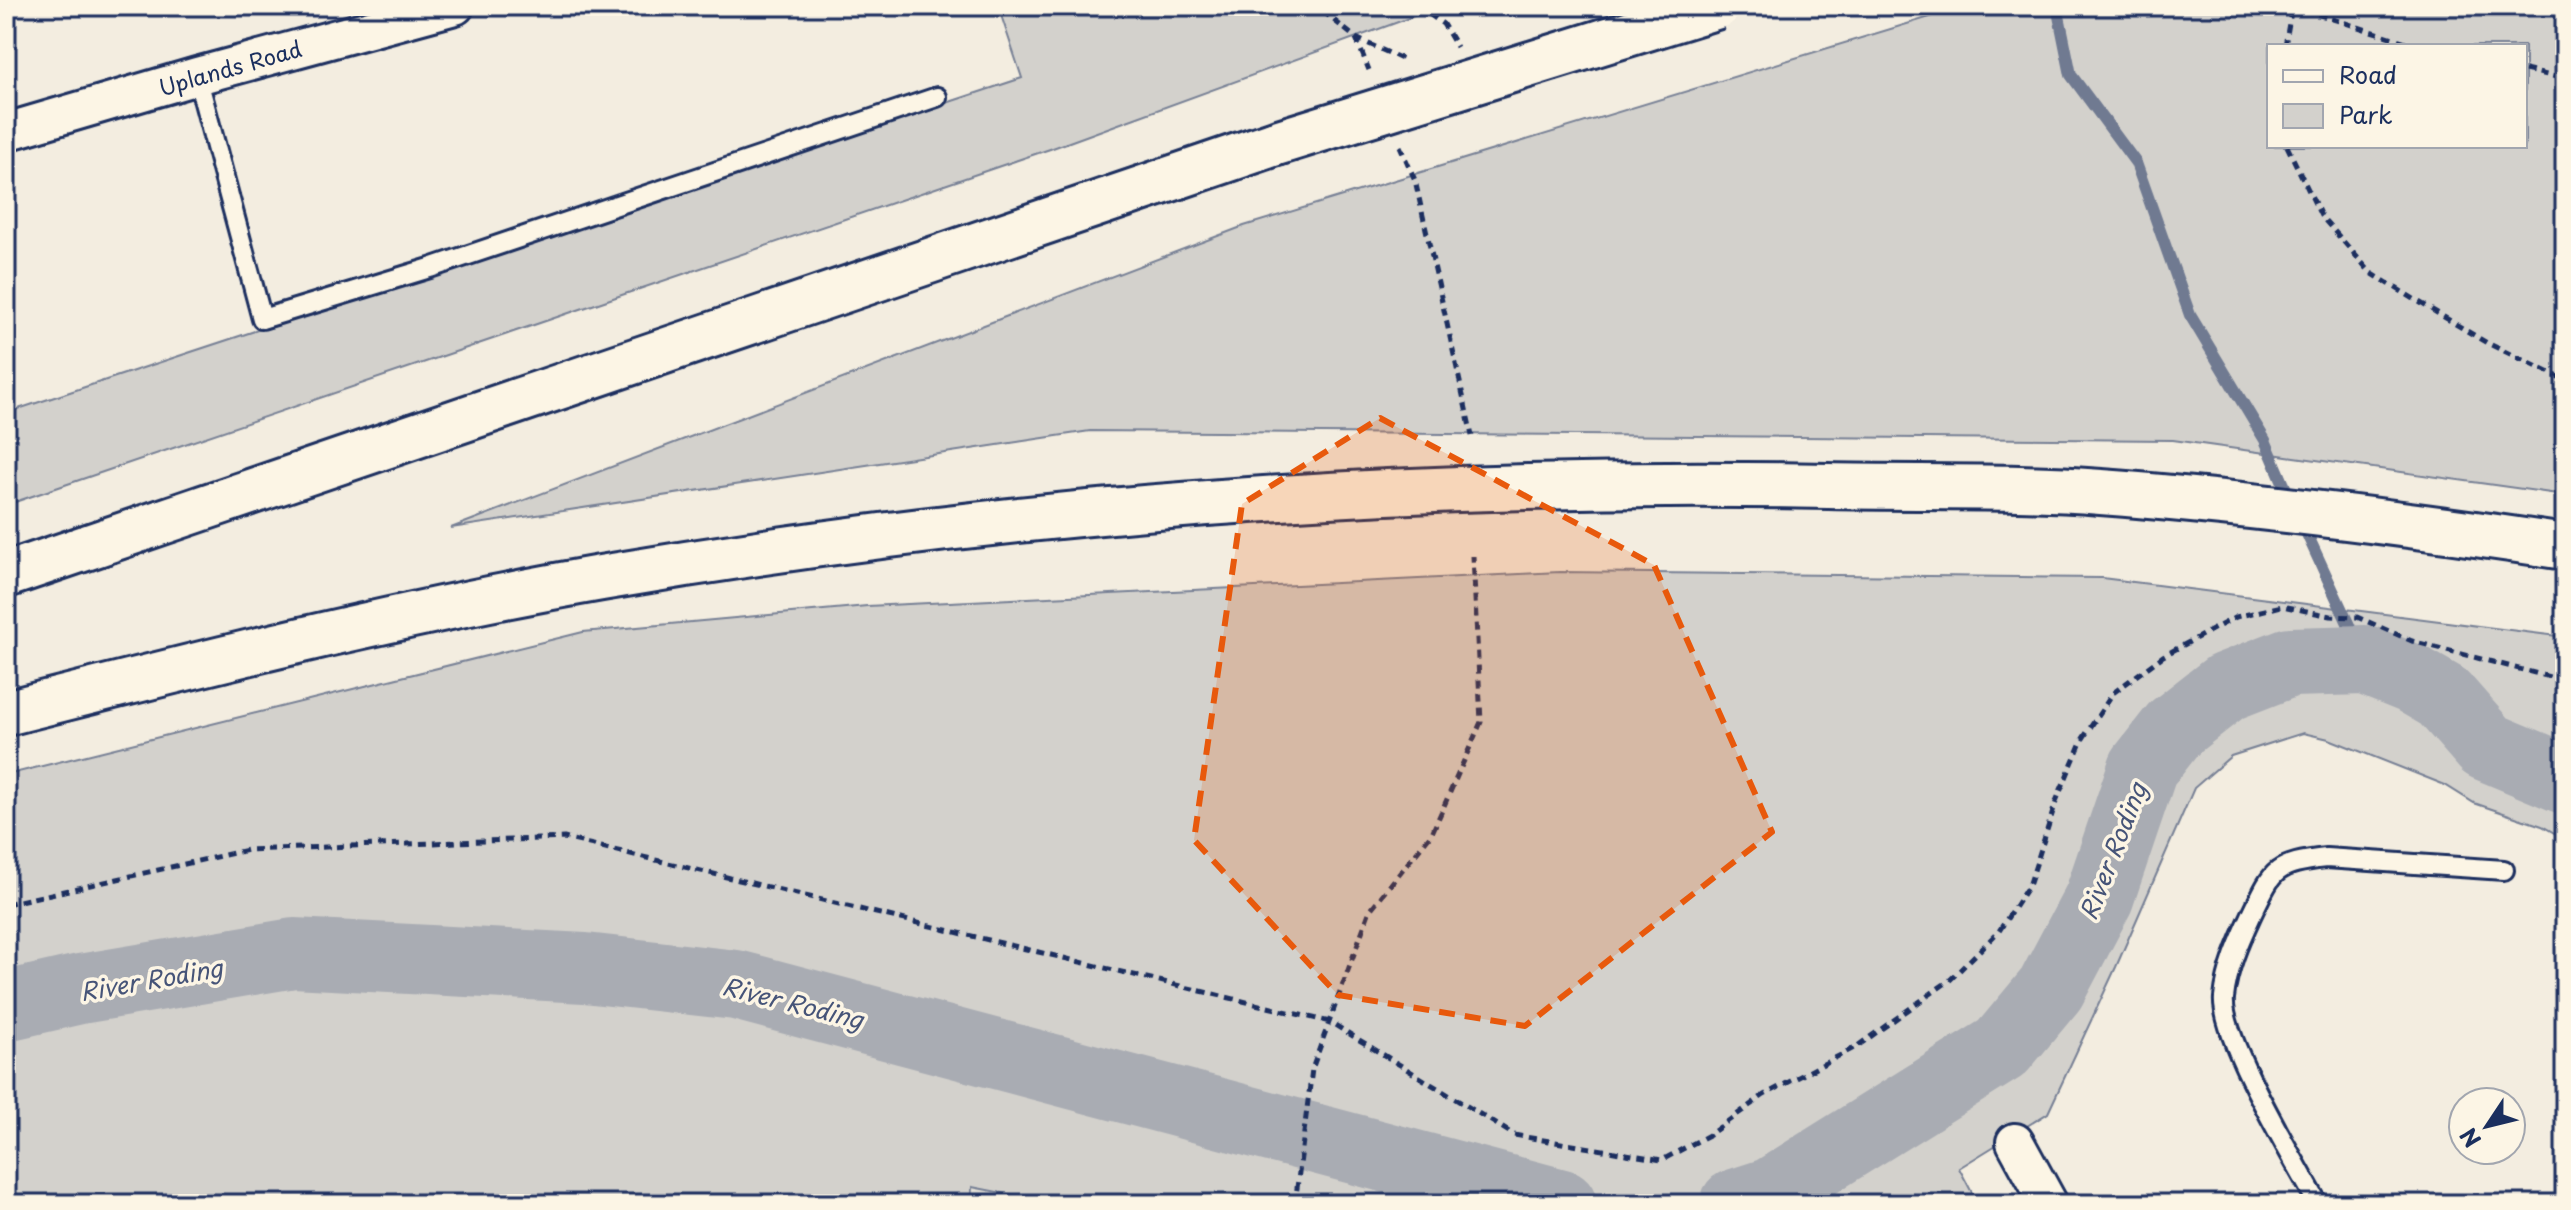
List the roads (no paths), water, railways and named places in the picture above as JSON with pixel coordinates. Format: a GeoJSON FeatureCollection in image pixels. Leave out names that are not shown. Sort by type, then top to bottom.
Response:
{"type":"FeatureCollection","features":[{"type":"Feature","properties":{"kind":"highway"},"geometry":{"type":"LineString","coordinates":[[6,575],[1276,143],[1718,6]]}},
{"type":"Feature","properties":{"kind":"highway"},"geometry":{"type":"LineString","coordinates":[[6,713],[288,642],[600,578],[958,525],[1342,492],[1692,483],[2096,491],[2384,520],[2565,547]]}},
{"type":"Feature","properties":{"kind":"street","name":"Uplands Road"},"geometry":{"type":"LineString","coordinates":[[6,132],[455,6]]}},
{"type":"Feature","properties":{"kind":"street"},"geometry":{"type":"LineString","coordinates":[[2015,1142],[2049,1204]]}},
{"type":"Feature","properties":{"kind":"lane"},"geometry":{"type":"LineString","coordinates":[[197,76],[262,319],[430,268],[937,97]]}},
{"type":"Feature","properties":{"kind":"lane"},"geometry":{"type":"LineString","coordinates":[[2318,1204],[2239,1052],[2225,1014],[2224,998],[2233,956],[2268,880],[2281,866],[2326,858],[2504,870]]}},
{"type":"Feature","properties":{"kind":"waterway"},"geometry":{"type":"LineString","coordinates":[[2057,6],[2071,75],[2136,163],[2190,315],[2265,440],[2291,501]]}},
{"type":"Feature","properties":{"kind":"waterway"},"geometry":{"type":"LineString","coordinates":[[2301,521],[2365,660]]}},
{"type":"Feature","properties":{"kind":"waterway","name":"River Roding"},"geometry":{"type":"LineString","coordinates":[[1735,1204],[1772,1192],[2002,1048],[2051,989],[2099,898],[2143,768],[2175,727],[2226,687],[2290,662],[2365,660],[2412,679],[2443,697],[2486,746],[2565,779]]}},
{"type":"Feature","properties":{"kind":"waterway","name":"River Roding"},"geometry":{"type":"LineString","coordinates":[[6,1006],[80,989],[294,953],[585,968],[736,985],[1562,1204]]}}]}
